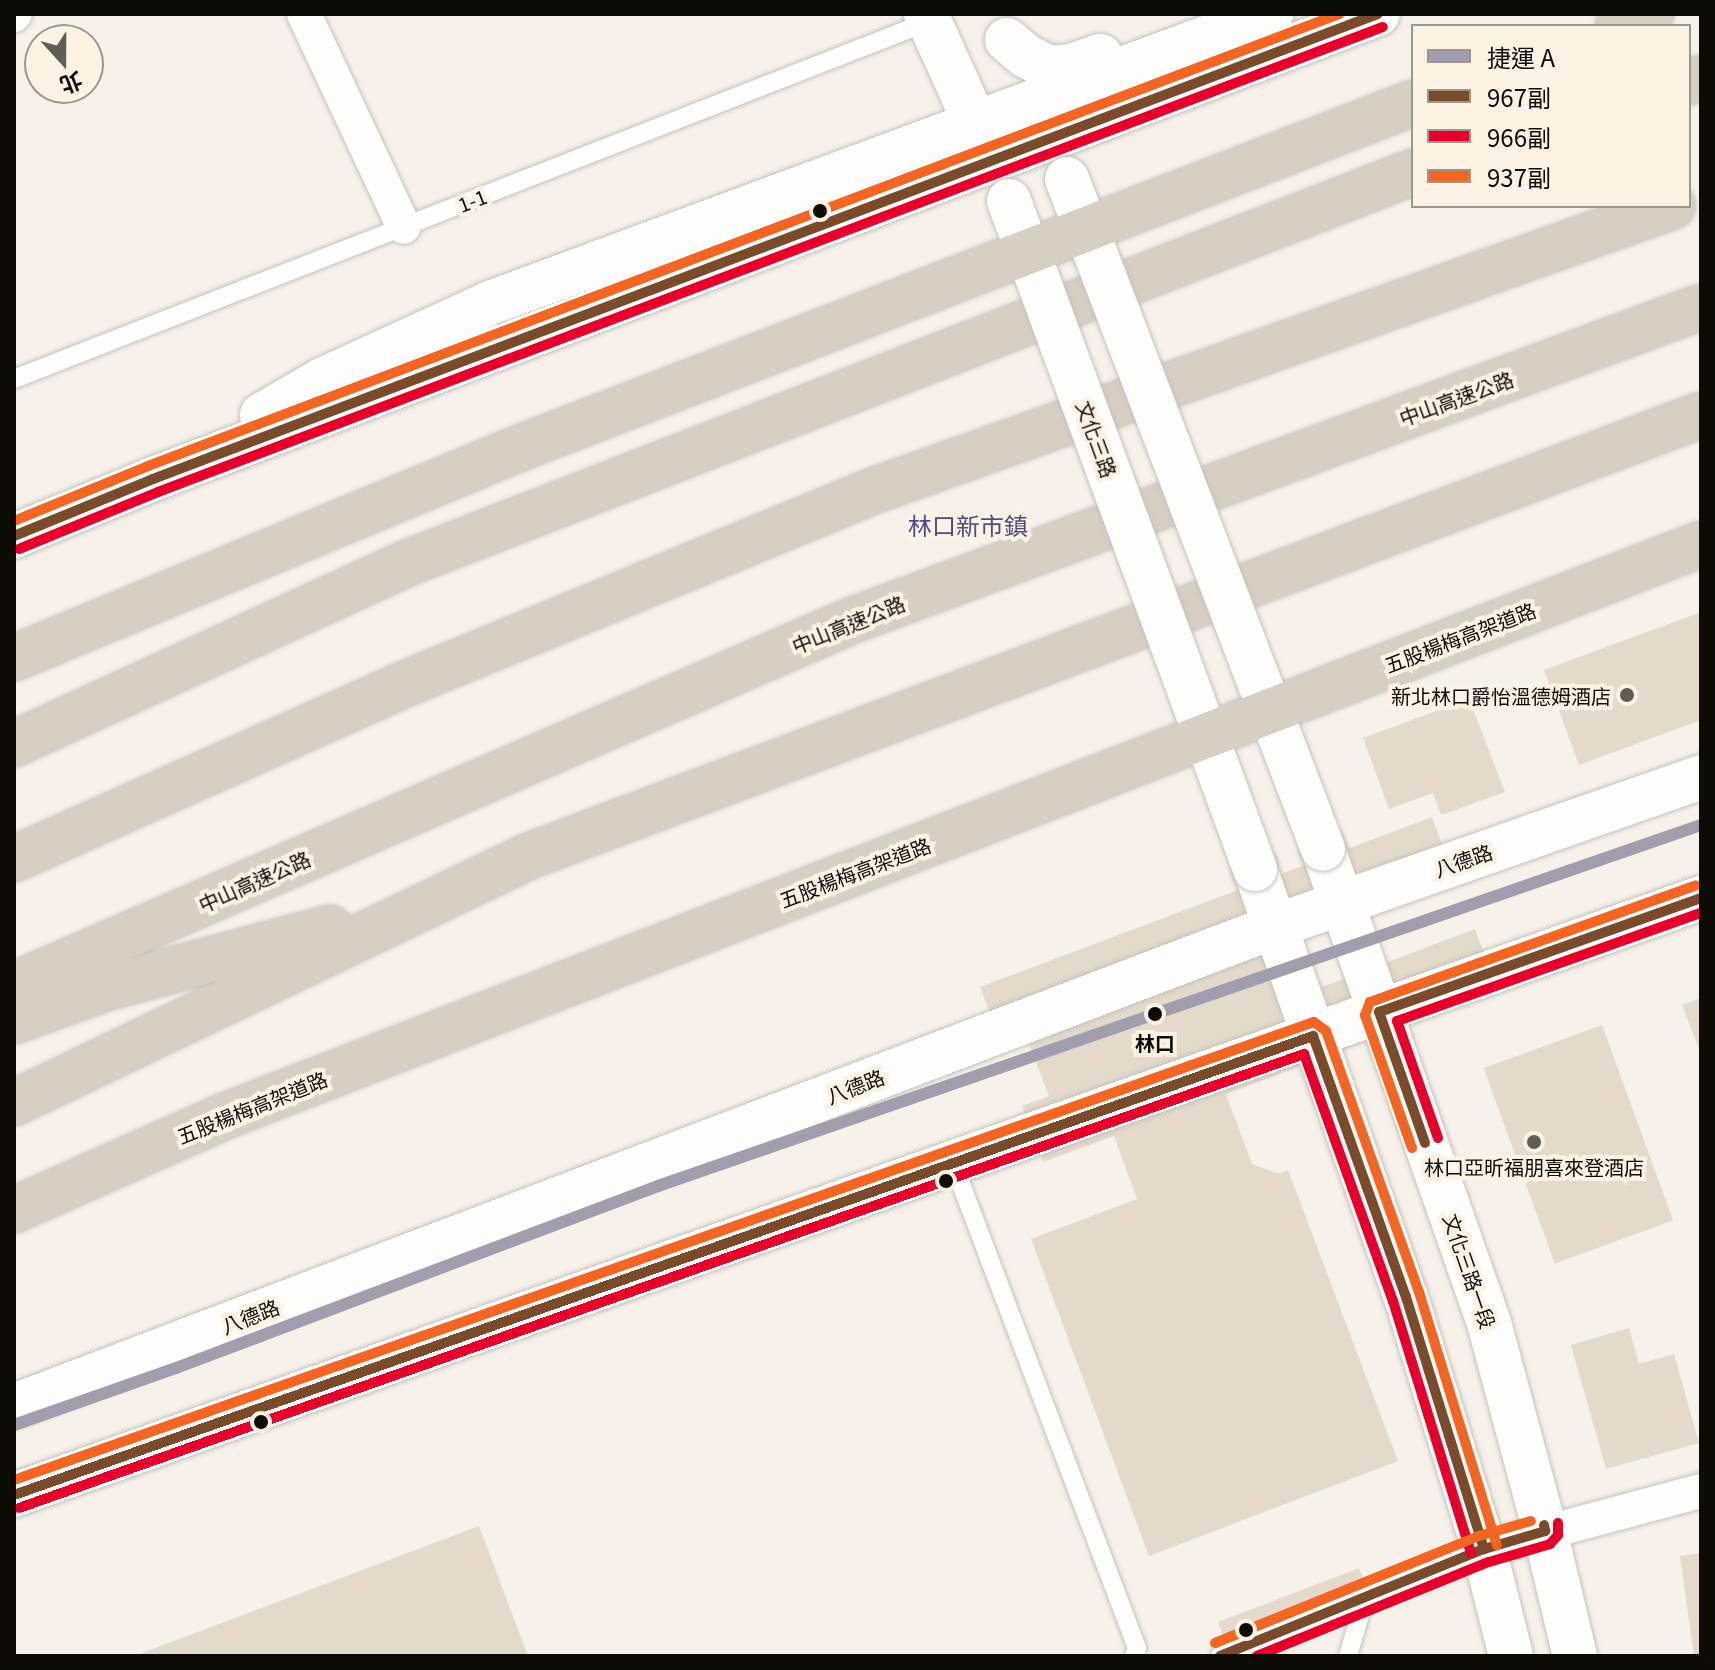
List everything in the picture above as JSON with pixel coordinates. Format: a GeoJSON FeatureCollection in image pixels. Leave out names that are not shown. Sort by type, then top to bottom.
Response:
{"type":"FeatureCollection","features":[{"type":"Feature","properties":{"kind":"highway"},"geometry":{"type":"LineString","coordinates":[[1624,24],[1651,14]]}},
{"type":"Feature","properties":{"kind":"highway"},"geometry":{"type":"LineString","coordinates":[[14,658],[520,448],[1411,104]]}},
{"type":"Feature","properties":{"kind":"highway"},"geometry":{"type":"LineString","coordinates":[[14,744],[410,562],[1411,173]]}},
{"type":"Feature","properties":{"kind":"highway"},"geometry":{"type":"LineString","coordinates":[[14,859],[400,686],[873,491],[1667,208]]}},
{"type":"Feature","properties":{"kind":"highway","name":"中山高速公路"},"geometry":{"type":"LineString","coordinates":[[14,985],[853,620],[1701,307]]}},
{"type":"Feature","properties":{"kind":"highway"},"geometry":{"type":"LineString","coordinates":[[14,1103],[529,856],[1701,415]]}},
{"type":"Feature","properties":{"kind":"highway"},"geometry":{"type":"LineString","coordinates":[[1659,433],[1701,425]]}},
{"type":"Feature","properties":{"kind":"highway","name":"五股楊梅高架道路"},"geometry":{"type":"LineString","coordinates":[[14,1210],[225,1116],[1701,544]]}},
{"type":"Feature","properties":{"kind":"highway"},"geometry":{"type":"LineString","coordinates":[[14,1021],[105,988],[428,902]]}},
{"type":"Feature","properties":{"kind":"street"},"geometry":{"type":"LineString","coordinates":[[304,14],[404,227]]}},
{"type":"Feature","properties":{"kind":"street"},"geometry":{"type":"LineString","coordinates":[[1001,27],[1026,56],[1050,68],[1071,66],[1215,14]]}},
{"type":"Feature","properties":{"kind":"street"},"geometry":{"type":"LineString","coordinates":[[153,479],[322,380],[490,303],[1271,14]]}},
{"type":"Feature","properties":{"kind":"street"},"geometry":{"type":"LineString","coordinates":[[14,536],[153,479],[1000,181],[1051,139],[1378,14]]}},
{"type":"Feature","properties":{"kind":"street","name":"文化三路"},"geometry":{"type":"LineString","coordinates":[[928,18],[1000,181],[1255,869],[1273,927]]}},
{"type":"Feature","properties":{"kind":"street"},"geometry":{"type":"LineString","coordinates":[[1001,27],[1051,139]]}},
{"type":"Feature","properties":{"kind":"street","name":"文化三路一段"},"geometry":{"type":"LineString","coordinates":[[1051,139],[1323,849],[1339,903],[1489,1323],[1575,1656]]}},
{"type":"Feature","properties":{"kind":"street","name":"八德路"},"geometry":{"type":"LineString","coordinates":[[14,1406],[1273,927],[1701,777]]}},
{"type":"Feature","properties":{"kind":"street"},"geometry":{"type":"LineString","coordinates":[[14,1495],[1701,898]]}},
{"type":"Feature","properties":{"kind":"street"},"geometry":{"type":"LineString","coordinates":[[1273,927],[1406,1297],[1484,1549],[1511,1656]]}},
{"type":"Feature","properties":{"kind":"street"},"geometry":{"type":"LineString","coordinates":[[1484,1549],[1701,1491]]}},
{"type":"Feature","properties":{"kind":"lane","name":"1-1"},"geometry":{"type":"LineString","coordinates":[[14,379],[928,18]]}},
{"type":"Feature","properties":{"kind":"lane"},"geometry":{"type":"LineString","coordinates":[[953,1163],[1137,1648],[1134,1656]]}},
{"type":"Feature","properties":{"kind":"lane"},"geometry":{"type":"LineString","coordinates":[[1220,1656],[1484,1549]]}},
{"type":"Feature","properties":{"kind":"lane"},"geometry":{"type":"LineString","coordinates":[[1348,1656],[1365,1598]]}},
{"type":"Feature","properties":{"kind":"building","name":"新北林口爵怡溫德姆酒店"},"geometry":{"type":"Polygon","coordinates":[[[1701,612],[1701,720],[1579,765],[1544,670],[1701,612]]]}},
{"type":"Feature","properties":{"kind":"building"},"geometry":{"type":"Polygon","coordinates":[[[1469,699],[1505,792],[1441,815],[1433,793],[1389,809],[1363,738],[1469,699]]]}},
{"type":"Feature","properties":{"kind":"building"},"geometry":{"type":"Polygon","coordinates":[[[1432,817],[1455,879],[1295,939],[1314,990],[1475,929],[1498,991],[1226,1094],[1252,1164],[1279,1174],[1288,1170],[1398,1461],[1149,1556],[1031,1239],[1137,1199],[1114,1136],[1043,1162],[1022,1106],[1049,1096],[1023,1028],[999,1037],[980,987],[1432,817]]]}},
{"type":"Feature","properties":{"kind":"building"},"geometry":{"type":"Polygon","coordinates":[[[1701,998],[1701,1054],[1682,1005],[1701,998]]]}},
{"type":"Feature","properties":{"kind":"building"},"geometry":{"type":"Polygon","coordinates":[[[1602,1025],[1673,1220],[1555,1264],[1484,1068],[1602,1025]]]}},
{"type":"Feature","properties":{"kind":"building"},"geometry":{"type":"Polygon","coordinates":[[[1629,1328],[1639,1364],[1674,1354],[1699,1443],[1606,1469],[1571,1345],[1629,1328]]]}},
{"type":"Feature","properties":{"kind":"building"},"geometry":{"type":"Polygon","coordinates":[[[479,1526],[528,1656],[134,1656],[479,1526]]]}},
{"type":"Feature","properties":{"kind":"building"},"geometry":{"type":"Polygon","coordinates":[[[1701,1553],[1701,1656],[1694,1656],[1680,1556],[1701,1553]]]}},
{"type":"Feature","properties":{"kind":"building"},"geometry":{"type":"Polygon","coordinates":[[[1359,1568],[1368,1591],[1227,1645],[1218,1622],[1359,1568]]]}},
{"type":"Feature","properties":{"kind":"metro line","name":"A"},"geometry":{"type":"LineString","coordinates":[[14,1425],[176,1368],[658,1186],[1701,825]]}},
{"type":"Feature","properties":{"kind":"transit line","name":"937副"},"geometry":{"type":"LineString","coordinates":[[14,521],[148,466],[1339,14]]}},
{"type":"Feature","properties":{"kind":"transit line","name":"967副"},"geometry":{"type":"LineString","coordinates":[[14,536],[153,479],[1378,14]]}},
{"type":"Feature","properties":{"kind":"transit line","name":"966副"},"geometry":{"type":"LineString","coordinates":[[19,549],[158,492],[1383,27]]}},
{"type":"Feature","properties":{"kind":"transit line","name":"937副"},"geometry":{"type":"LineString","coordinates":[[1412,1148],[1365,1015],[1370,1002],[1696,885]]}},
{"type":"Feature","properties":{"kind":"transit line","name":"967副"},"geometry":{"type":"LineString","coordinates":[[1425,1143],[1379,1012],[1701,898]]}},
{"type":"Feature","properties":{"kind":"transit line","name":"966副"},"geometry":{"type":"LineString","coordinates":[[1438,1138],[1397,1021],[1701,913]]}},
{"type":"Feature","properties":{"kind":"transit line","name":"937副"},"geometry":{"type":"LineString","coordinates":[[14,1480],[1314,1022],[1326,1031],[1419,1292],[1497,1545]]}},
{"type":"Feature","properties":{"kind":"transit line","name":"967副"},"geometry":{"type":"LineString","coordinates":[[14,1495],[1313,1036],[1406,1297],[1484,1549]]}},
{"type":"Feature","properties":{"kind":"transit line","name":"966副"},"geometry":{"type":"LineString","coordinates":[[19,1508],[1304,1054],[1393,1301],[1471,1553]]}},
{"type":"Feature","properties":{"kind":"transit line","name":"937副"},"geometry":{"type":"LineString","coordinates":[[1215,1643],[1479,1536],[1531,1521]]}},
{"type":"Feature","properties":{"kind":"transit line","name":"966副"},"geometry":{"type":"LineString","coordinates":[[1257,1656],[1489,1562],[1550,1544],[1558,1535],[1558,1523]]}},
{"type":"Feature","properties":{"kind":"transit line","name":"967副"},"geometry":{"type":"LineString","coordinates":[[1220,1656],[1484,1549],[1545,1531],[1544,1525]]}},
{"type":"Feature","properties":{"kind":"place","name":"新北林口爵怡溫德姆酒店"},"geometry":{"type":"Point","coordinates":[1627,695]}},
{"type":"Feature","properties":{"kind":"place","name":"林口"},"geometry":{"type":"Point","coordinates":[1155,1014]}},
{"type":"Feature","properties":{"kind":"place","name":"林口亞昕福朋喜來登酒店"},"geometry":{"type":"Point","coordinates":[1534,1142]}},
{"type":"Feature","properties":{"kind":"district","name":"林口新市鎮"},"geometry":{"type":"Point","coordinates":[968,525]}}]}
